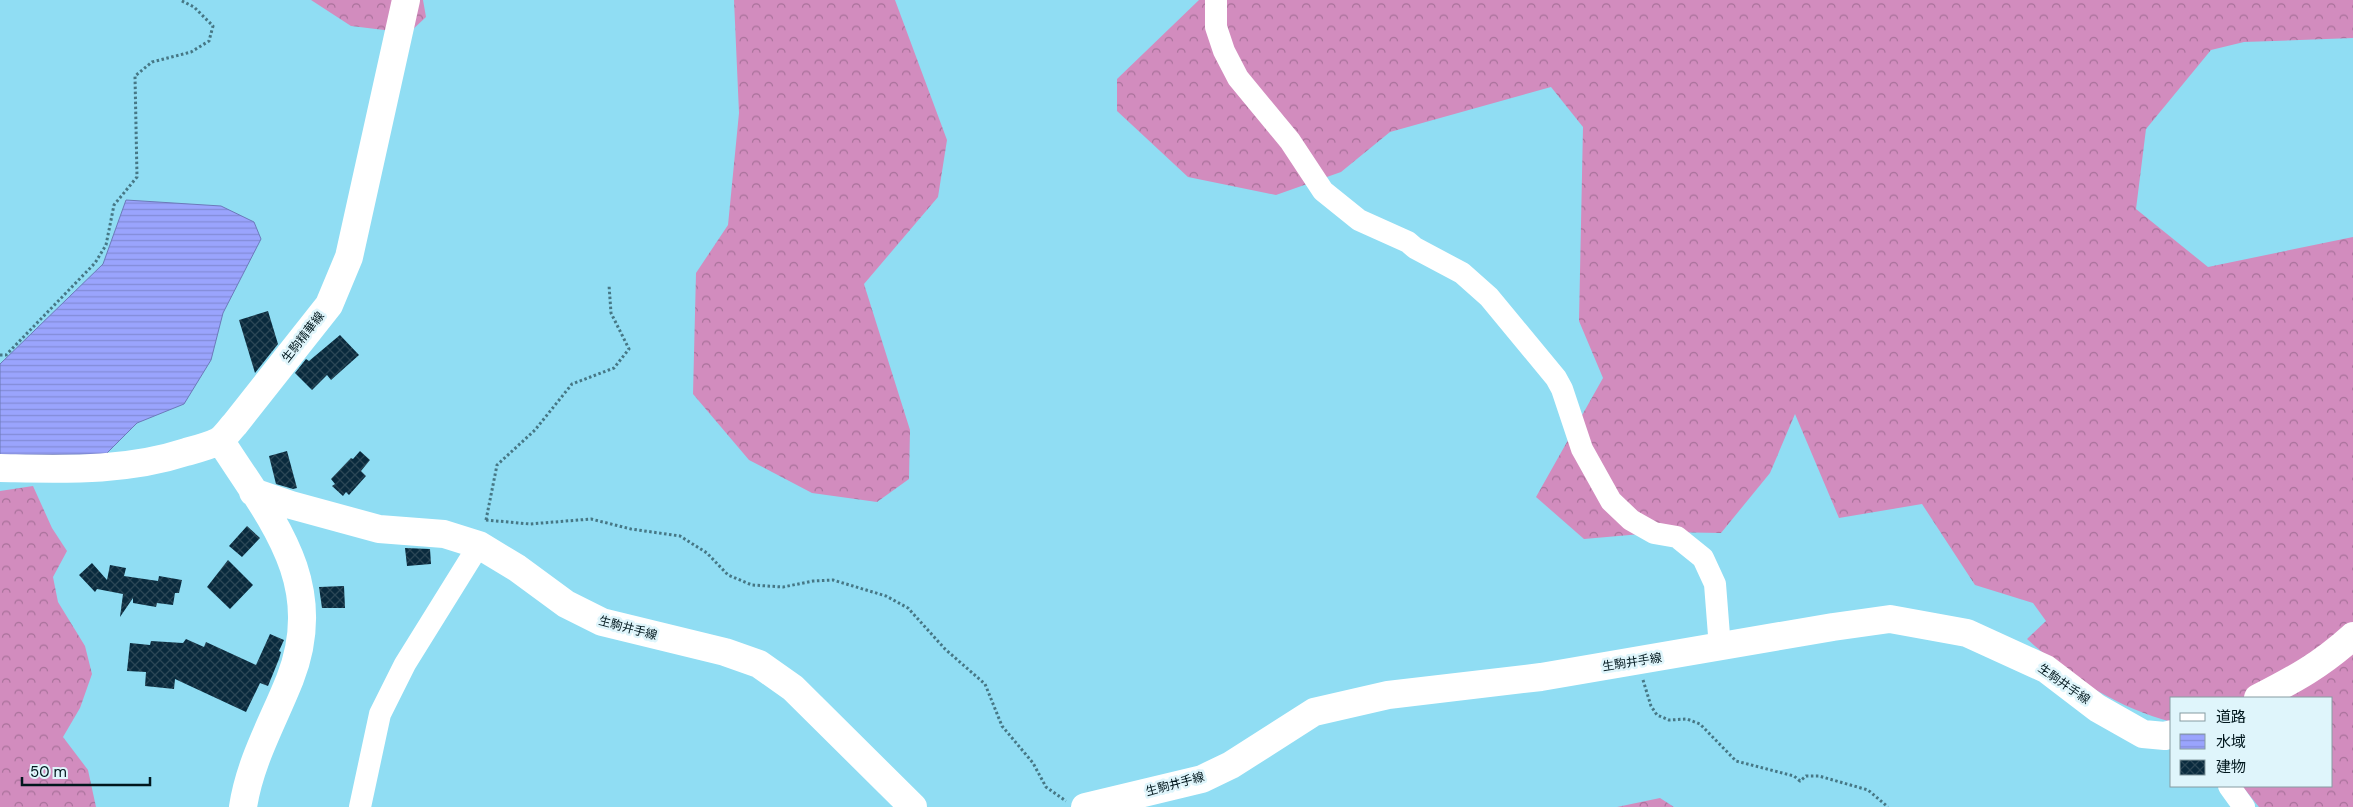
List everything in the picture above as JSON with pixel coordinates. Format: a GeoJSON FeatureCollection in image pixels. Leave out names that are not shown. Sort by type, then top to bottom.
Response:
{"type":"FeatureCollection","features":[{"type":"Feature","properties":{"kind":"main road","name":"生駒精華線"},"geometry":{"type":"LineString","coordinates":[[0,468],[89,469],[122,467],[179,455],[220,440],[251,405],[329,305],[340,284],[349,257],[406,0]]}},
{"type":"Feature","properties":{"kind":"main road"},"geometry":{"type":"LineString","coordinates":[[220,440],[287,548],[297,574],[304,607],[304,622],[298,658],[257,754],[249,778],[243,807]]}},
{"type":"Feature","properties":{"kind":"main road","name":"生駒井手線"},"geometry":{"type":"LineString","coordinates":[[253,492],[291,505],[379,529],[444,534],[483,533],[517,568],[566,604],[602,622],[725,652],[759,664],[793,688],[913,807]]}},
{"type":"Feature","properties":{"kind":"main road","name":"生駒井手線"},"geometry":{"type":"LineString","coordinates":[[1076,804],[1202,779],[1231,765],[1314,712],[1388,695],[1541,678],[1815,630],[1890,619],[1968,633],[2046,669],[2097,708],[2143,734],[2170,737]]}},
{"type":"Feature","properties":{"kind":"main road"},"geometry":{"type":"LineString","coordinates":[[2260,697],[2301,677],[2334,653],[2353,636]]}},
{"type":"Feature","properties":{"kind":"street"},"geometry":{"type":"LineString","coordinates":[[1216,0],[1216,27],[1224,51],[1238,78],[1290,141],[1323,191],[1359,220],[1408,242],[1415,248],[1462,273],[1489,297],[1556,378],[1562,389],[1582,450],[1611,501],[1631,520],[1654,533],[1677,537],[1703,558],[1716,584],[1720,648]]}},
{"type":"Feature","properties":{"kind":"street"},"geometry":{"type":"LineString","coordinates":[[360,807],[380,714],[405,664],[483,533]]}},
{"type":"Feature","properties":{"kind":"street"},"geometry":{"type":"LineString","coordinates":[[2229,787],[2244,807]]}},
{"type":"Feature","properties":{"kind":"path"},"geometry":{"type":"LineString","coordinates":[[0,355],[6,355],[95,263],[106,245],[114,205],[137,177],[135,76],[152,62],[191,52],[209,41],[213,26],[194,7],[180,0]]}},
{"type":"Feature","properties":{"kind":"path"},"geometry":{"type":"LineString","coordinates":[[609,285],[611,313],[629,350],[614,368],[572,384],[535,430],[497,465],[483,533],[530,524],[591,519],[631,529],[680,536],[707,553],[728,575],[752,585],[783,587],[813,580],[833,580],[886,596],[908,608],[945,649],[985,684],[1002,726],[1033,763],[1046,786],[1076,804]]}},
{"type":"Feature","properties":{"kind":"path"},"geometry":{"type":"LineString","coordinates":[[1640,661],[1650,706],[1657,715],[1669,720],[1687,720],[1700,724],[1736,761],[1787,774],[1800,781],[1806,776],[1819,776],[1868,790],[1888,807]]}},
{"type":"Feature","properties":{"kind":"green space"},"geometry":{"type":"Polygon","coordinates":[[[311,0],[423,0],[426,17],[409,33],[351,26],[311,0]]]}},
{"type":"Feature","properties":{"kind":"green space"},"geometry":{"type":"Polygon","coordinates":[[[734,0],[895,0],[947,140],[938,197],[864,284],[910,430],[909,479],[877,502],[812,493],[749,460],[693,394],[696,273],[728,225],[739,113],[734,0]]]}},
{"type":"Feature","properties":{"kind":"green space"},"geometry":{"type":"Polygon","coordinates":[[[1199,0],[2353,0],[2353,38],[2244,42],[2211,50],[2146,129],[2136,209],[2208,267],[2353,237],[2353,807],[2259,807],[2243,787],[2333,787],[2333,697],[2170,697],[2170,721],[2152,716],[2113,699],[2059,666],[2027,639],[2046,621],[2033,603],[1975,585],[1922,504],[1839,518],[1795,414],[1770,473],[1721,533],[1664,532],[1584,539],[1536,497],[1603,378],[1579,321],[1583,127],[1551,87],[1390,132],[1341,172],[1276,195],[1188,177],[1117,111],[1117,79],[1199,0]]]}},
{"type":"Feature","properties":{"kind":"green space"},"geometry":{"type":"Polygon","coordinates":[[[33,486],[52,528],[67,551],[53,577],[58,602],[85,646],[92,674],[80,708],[63,737],[88,770],[96,807],[0,807],[0,491],[33,486]]]}},
{"type":"Feature","properties":{"kind":"green space"},"geometry":{"type":"Polygon","coordinates":[[[1660,798],[1674,807],[1617,807],[1660,798]]]}},
{"type":"Feature","properties":{"kind":"water"},"geometry":{"type":"Polygon","coordinates":[[[126,200],[221,206],[254,222],[261,239],[223,313],[211,360],[184,404],[137,423],[106,454],[0,455],[0,364],[103,264],[126,200]]]}},
{"type":"Feature","properties":{"kind":"building"},"geometry":{"type":"Polygon","coordinates":[[[268,311],[278,344],[255,373],[239,320],[268,311]]]}},
{"type":"Feature","properties":{"kind":"building"},"geometry":{"type":"Polygon","coordinates":[[[340,335],[359,355],[331,380],[327,375],[312,390],[295,373],[306,359],[309,361],[340,335]]]}},
{"type":"Feature","properties":{"kind":"building"},"geometry":{"type":"Polygon","coordinates":[[[287,451],[297,488],[293,489],[276,484],[269,456],[287,451]]]}},
{"type":"Feature","properties":{"kind":"building"},"geometry":{"type":"Polygon","coordinates":[[[360,451],[370,460],[361,471],[366,476],[349,495],[346,492],[343,496],[332,486],[335,484],[331,479],[360,451]]]}},
{"type":"Feature","properties":{"kind":"building"},"geometry":{"type":"Polygon","coordinates":[[[247,526],[260,538],[242,557],[229,546],[247,526]]]}},
{"type":"Feature","properties":{"kind":"building"},"geometry":{"type":"Polygon","coordinates":[[[405,548],[430,549],[431,564],[407,566],[405,548]]]}},
{"type":"Feature","properties":{"kind":"building"},"geometry":{"type":"Polygon","coordinates":[[[228,560],[253,585],[230,609],[207,587],[228,560]]]}},
{"type":"Feature","properties":{"kind":"building"},"geometry":{"type":"Polygon","coordinates":[[[92,563],[107,580],[110,565],[126,568],[124,576],[158,581],[159,576],[182,580],[179,593],[175,593],[173,605],[157,603],[156,607],[133,603],[133,598],[120,617],[123,594],[97,589],[95,592],[79,575],[92,563]]]}},
{"type":"Feature","properties":{"kind":"building"},"geometry":{"type":"Polygon","coordinates":[[[344,586],[345,608],[322,608],[319,587],[344,586]]]}},
{"type":"Feature","properties":{"kind":"building"},"geometry":{"type":"Polygon","coordinates":[[[270,634],[284,640],[279,651],[281,652],[279,659],[268,686],[260,683],[246,712],[175,679],[174,689],[145,686],[146,672],[127,671],[130,643],[150,645],[151,641],[183,643],[186,639],[204,647],[206,642],[256,665],[270,634]]]}}]}
